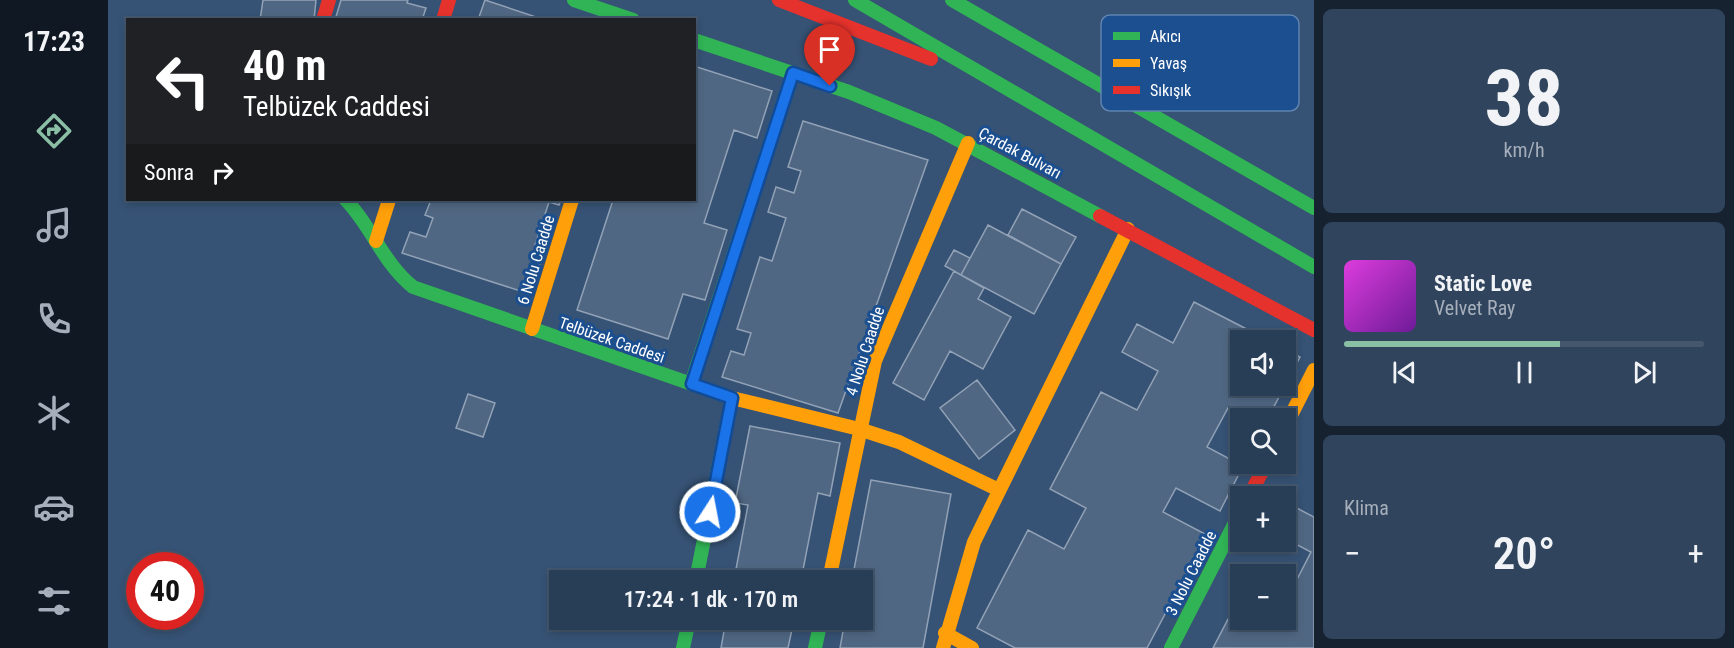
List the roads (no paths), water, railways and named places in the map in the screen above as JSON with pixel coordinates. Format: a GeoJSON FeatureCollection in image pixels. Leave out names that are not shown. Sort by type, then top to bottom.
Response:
{"type":"FeatureCollection","features":[{"type":"Feature","properties":{"kind":"street"},"geometry":{"type":"LineString","coordinates":[[324,18],[329,0]]}},
{"type":"Feature","properties":{"kind":"street"},"geometry":{"type":"LineString","coordinates":[[444,18],[449,0]]}},
{"type":"Feature","properties":{"kind":"street"},"geometry":{"type":"LineString","coordinates":[[574,0],[627,18]]}},
{"type":"Feature","properties":{"kind":"street"},"geometry":{"type":"LineString","coordinates":[[779,0],[1006,88]]}},
{"type":"Feature","properties":{"kind":"street"},"geometry":{"type":"LineString","coordinates":[[855,0],[1314,267]]}},
{"type":"Feature","properties":{"kind":"street"},"geometry":{"type":"LineString","coordinates":[[952,0],[1101,86]]}},
{"type":"Feature","properties":{"kind":"street","name":"Çardak Bulvarı"},"geometry":{"type":"LineString","coordinates":[[696,41],[901,111],[968,143],[1314,330]]}},
{"type":"Feature","properties":{"kind":"street"},"geometry":{"type":"LineString","coordinates":[[692,384],[793,73]]}},
{"type":"Feature","properties":{"kind":"street"},"geometry":{"type":"LineString","coordinates":[[1145,111],[1314,208]]}},
{"type":"Feature","properties":{"kind":"street","name":"4 Nolu Caadde"},"geometry":{"type":"LineString","coordinates":[[831,570],[875,361],[901,295],[968,143]]}},
{"type":"Feature","properties":{"kind":"street","name":"Telbüzek Caddesi"},"geometry":{"type":"LineString","coordinates":[[347,201],[363,218],[391,268],[413,287],[732,398],[899,441],[999,490]]}},
{"type":"Feature","properties":{"kind":"street"},"geometry":{"type":"LineString","coordinates":[[376,241],[389,201]]}},
{"type":"Feature","properties":{"kind":"street","name":"6 Nolu Caadde"},"geometry":{"type":"LineString","coordinates":[[532,329],[572,201]]}},
{"type":"Feature","properties":{"kind":"street"},"geometry":{"type":"LineString","coordinates":[[943,648],[945,633],[963,573],[999,490],[1128,229]]}},
{"type":"Feature","properties":{"kind":"street"},"geometry":{"type":"LineString","coordinates":[[1295,408],[1314,370]]}},
{"type":"Feature","properties":{"kind":"street"},"geometry":{"type":"LineString","coordinates":[[698,570],[732,398]]}},
{"type":"Feature","properties":{"kind":"street","name":"3 Nolu Caadde"},"geometry":{"type":"LineString","coordinates":[[1171,648],[1230,533]]}},
{"type":"Feature","properties":{"kind":"street"},"geometry":{"type":"LineString","coordinates":[[683,648],[687,630]]}},
{"type":"Feature","properties":{"kind":"street"},"geometry":{"type":"LineString","coordinates":[[815,648],[819,630]]}},
{"type":"Feature","properties":{"kind":"street"},"geometry":{"type":"LineString","coordinates":[[945,633],[972,648]]}}]}
